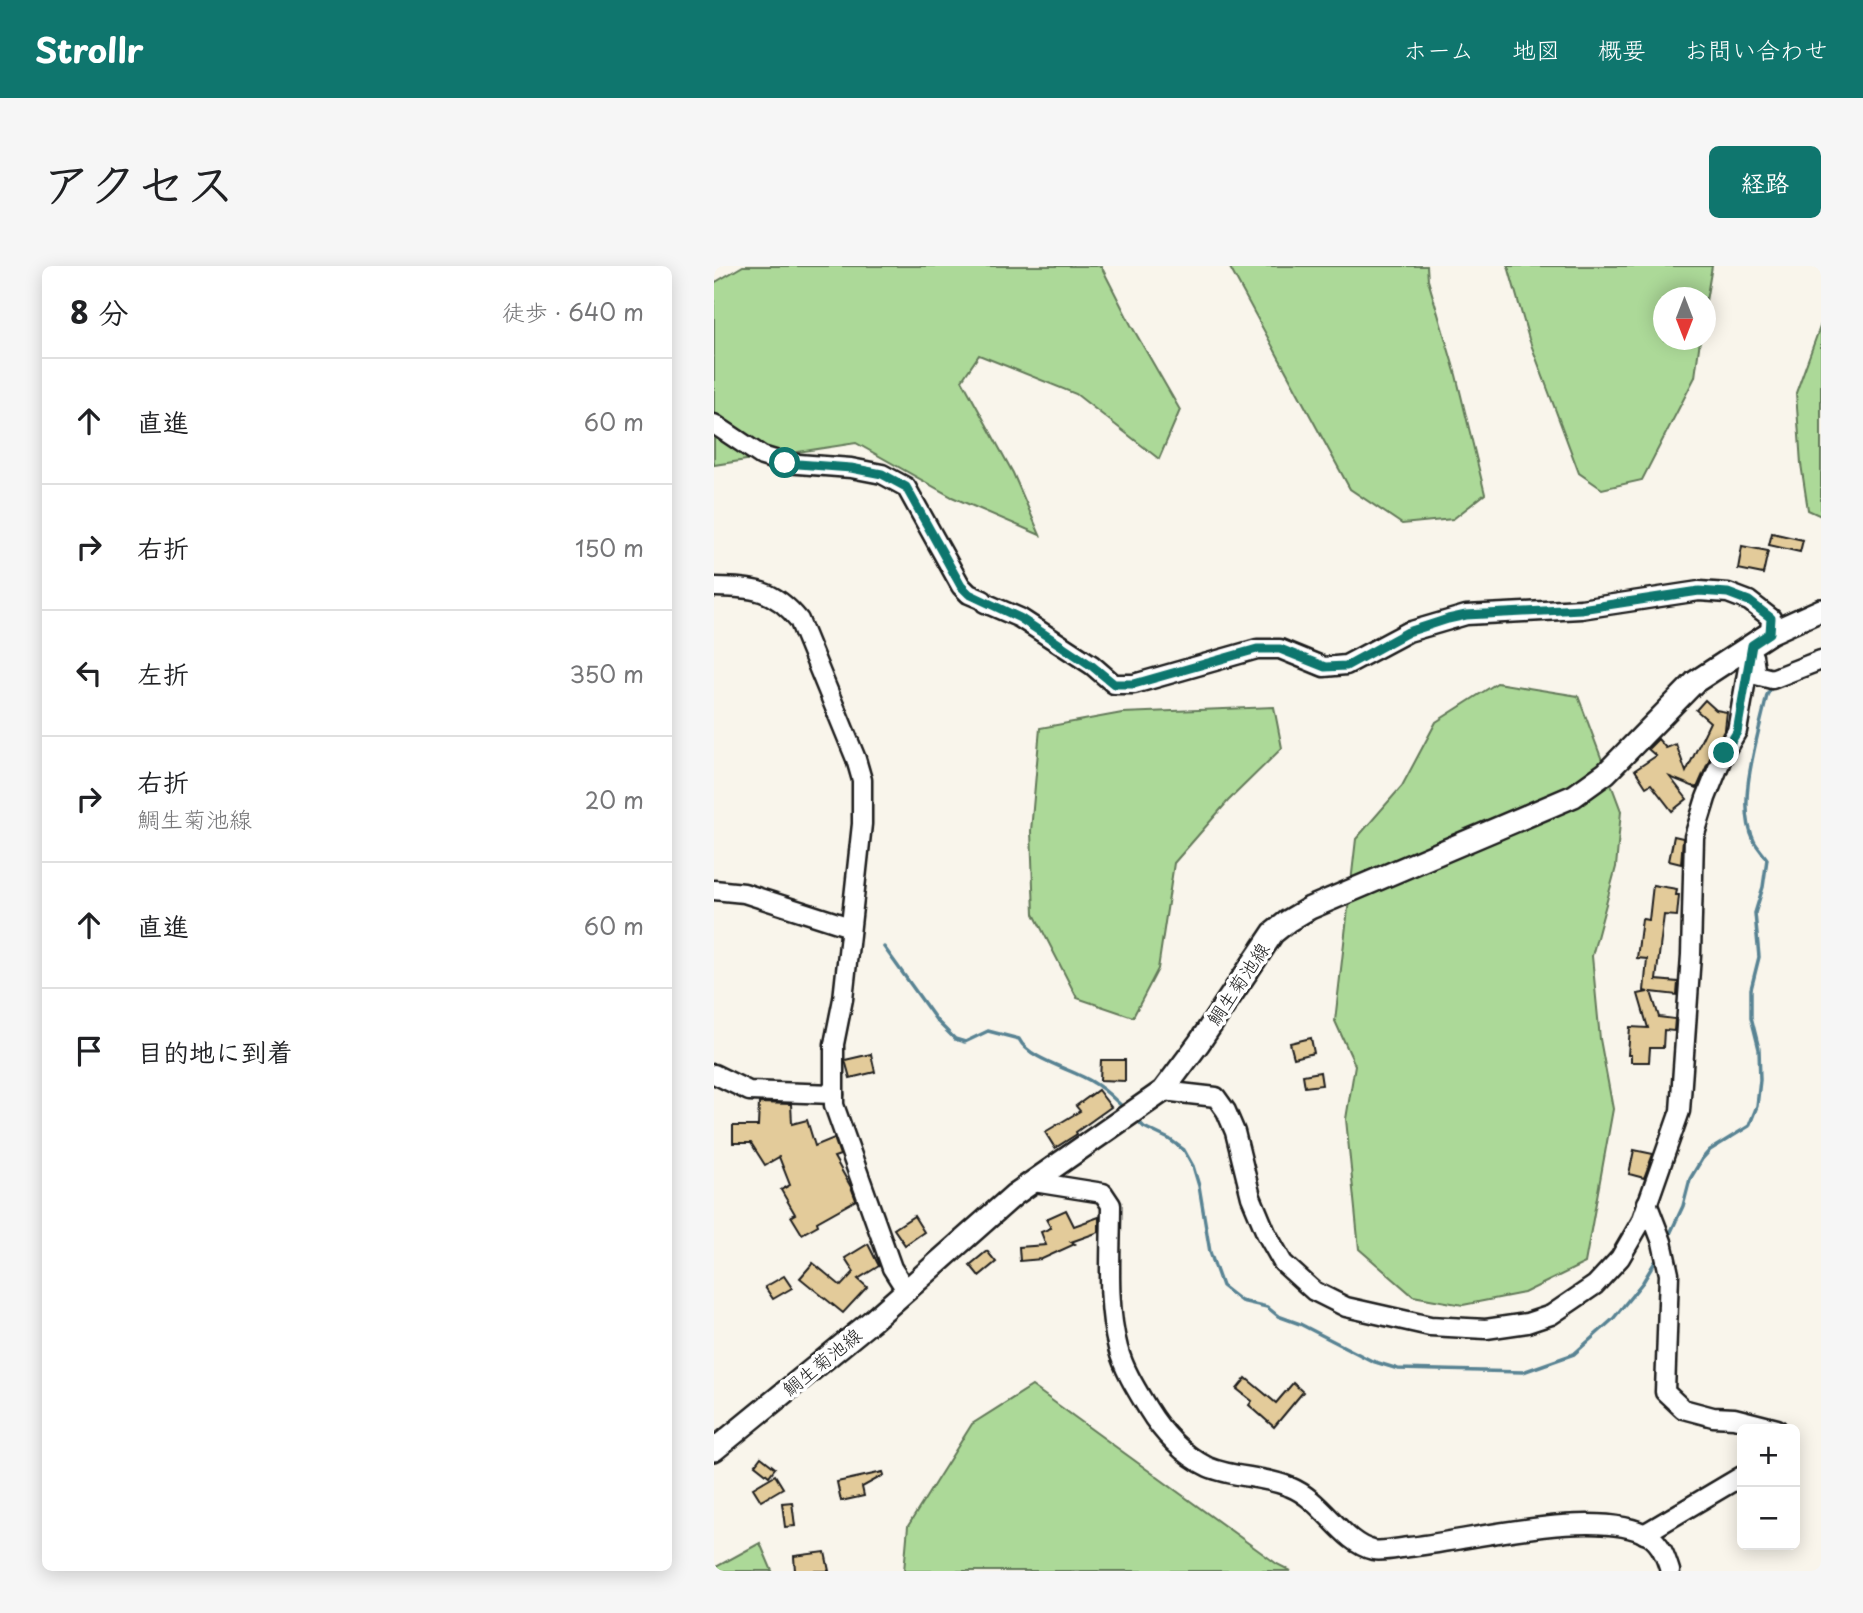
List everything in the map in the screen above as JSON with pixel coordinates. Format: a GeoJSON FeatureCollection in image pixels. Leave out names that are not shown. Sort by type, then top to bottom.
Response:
{"type":"FeatureCollection","features":[{"type":"Feature","properties":{"kind":"main road","name":"鯛生菊池線"},"geometry":{"type":"LineString","coordinates":[[714,1450],[873,1320],[1014,1195],[1163,1091],[1199,1043],[1256,955],[1273,933],[1287,921],[1310,908],[1574,796],[1606,772],[1695,681],[1770,633],[1821,610]]}},
{"type":"Feature","properties":{"kind":"street"},"geometry":{"type":"LineString","coordinates":[[714,424],[762,456],[785,463],[851,468],[882,474],[906,487],[961,586],[969,594],[1020,618],[1114,684],[1134,684],[1257,649],[1280,649],[1325,667],[1346,666],[1408,632],[1466,615],[1581,609],[1699,591],[1728,593],[1749,601],[1771,618],[1770,633]]}},
{"type":"Feature","properties":{"kind":"street"},"geometry":{"type":"LineString","coordinates":[[714,587],[752,588],[774,596],[799,620],[862,780],[862,824],[843,999],[834,1044],[834,1105],[892,1268],[906,1290]]}},
{"type":"Feature","properties":{"kind":"street"},"geometry":{"type":"LineString","coordinates":[[1752,645],[1756,675],[1772,679],[1821,660]]}},
{"type":"Feature","properties":{"kind":"street"},"geometry":{"type":"LineString","coordinates":[[1163,1091],[1216,1097],[1235,1132],[1251,1197],[1266,1233],[1283,1263],[1314,1291],[1346,1307],[1430,1326],[1486,1329],[1527,1323],[1551,1315],[1595,1285],[1620,1258],[1641,1222],[1680,1111],[1691,955],[1694,837],[1710,787],[1724,753],[1737,732],[1752,645]]}},
{"type":"Feature","properties":{"kind":"street"},"geometry":{"type":"LineString","coordinates":[[714,890],[744,893],[850,927]]}},
{"type":"Feature","properties":{"kind":"street"},"geometry":{"type":"LineString","coordinates":[[714,1074],[749,1091],[834,1094]]}},
{"type":"Feature","properties":{"kind":"street"},"geometry":{"type":"LineString","coordinates":[[1034,1182],[1103,1193],[1111,1205],[1112,1306],[1118,1347],[1130,1380],[1153,1418],[1163,1432],[1194,1458],[1210,1467],[1288,1485],[1309,1495],[1353,1541],[1374,1550],[1446,1543],[1559,1525],[1618,1525],[1648,1536],[1664,1553],[1670,1571]]}},
{"type":"Feature","properties":{"kind":"street"},"geometry":{"type":"LineString","coordinates":[[1647,1203],[1662,1242],[1669,1274],[1665,1392],[1683,1409],[1757,1424]]}},
{"type":"Feature","properties":{"kind":"street"},"geometry":{"type":"LineString","coordinates":[[1644,1534],[1737,1479]]}},
{"type":"Feature","properties":{"kind":"green space"},"geometry":{"type":"Polygon","coordinates":[[[743,266],[1101,266],[1180,410],[1159,459],[1076,394],[979,355],[962,380],[1013,473],[1040,535],[952,497],[856,443],[714,465],[714,283],[743,266]]]}},
{"type":"Feature","properties":{"kind":"green space"},"geometry":{"type":"Polygon","coordinates":[[[1229,266],[1427,266],[1428,280],[1456,375],[1485,494],[1453,519],[1402,524],[1350,489],[1229,266]]]}},
{"type":"Feature","properties":{"kind":"green space"},"geometry":{"type":"Polygon","coordinates":[[[1508,266],[1712,266],[1708,287],[1653,287],[1653,350],[1699,350],[1695,377],[1642,480],[1602,489],[1579,473],[1529,339],[1508,266]]]}},
{"type":"Feature","properties":{"kind":"green space"},"geometry":{"type":"Polygon","coordinates":[[[1821,324],[1821,516],[1808,510],[1801,464],[1796,393],[1821,324]]]}},
{"type":"Feature","properties":{"kind":"green space"},"geometry":{"type":"Polygon","coordinates":[[[1497,683],[1578,696],[1621,811],[1616,867],[1592,956],[1600,1039],[1613,1109],[1585,1263],[1524,1293],[1463,1305],[1413,1296],[1359,1249],[1346,1119],[1355,1065],[1335,1021],[1356,839],[1402,786],[1436,722],[1497,683]]]}},
{"type":"Feature","properties":{"kind":"green space"},"geometry":{"type":"Polygon","coordinates":[[[1274,707],[1282,748],[1228,801],[1174,863],[1158,969],[1133,1017],[1077,998],[1034,914],[1031,831],[1040,728],[1122,713],[1274,707]]]}},
{"type":"Feature","properties":{"kind":"green space"},"geometry":{"type":"Polygon","coordinates":[[[1032,1386],[1277,1564],[1291,1571],[904,1571],[908,1526],[972,1424],[1032,1386]]]}},
{"type":"Feature","properties":{"kind":"green space"},"geometry":{"type":"Polygon","coordinates":[[[760,1543],[772,1571],[714,1571],[714,1568],[760,1543]]]}},
{"type":"Feature","properties":{"kind":"building"},"geometry":{"type":"Polygon","coordinates":[[[1772,533],[1803,540],[1800,552],[1769,545],[1772,533]]]}},
{"type":"Feature","properties":{"kind":"building"},"geometry":{"type":"Polygon","coordinates":[[[1742,546],[1768,551],[1763,574],[1738,569],[1742,546]]]}},
{"type":"Feature","properties":{"kind":"building"},"geometry":{"type":"Polygon","coordinates":[[[1705,700],[1716,710],[1727,712],[1725,729],[1697,788],[1670,777],[1687,799],[1672,811],[1651,784],[1646,787],[1635,770],[1656,756],[1648,749],[1658,739],[1666,748],[1676,744],[1686,772],[1710,722],[1696,710],[1705,700]]]}},
{"type":"Feature","properties":{"kind":"building"},"geometry":{"type":"Polygon","coordinates":[[[1674,836],[1683,838],[1681,864],[1669,861],[1674,836]]]}},
{"type":"Feature","properties":{"kind":"building"},"geometry":{"type":"Polygon","coordinates":[[[1653,885],[1677,889],[1676,895],[1679,895],[1677,916],[1664,915],[1656,980],[1678,982],[1677,995],[1651,992],[1659,1017],[1675,1019],[1674,1031],[1664,1030],[1663,1048],[1650,1048],[1649,1062],[1631,1062],[1631,1055],[1628,1055],[1630,1027],[1648,1028],[1638,994],[1648,992],[1644,991],[1647,959],[1637,958],[1642,919],[1649,920],[1653,885]]]}},
{"type":"Feature","properties":{"kind":"building"},"geometry":{"type":"Polygon","coordinates":[[[1311,1038],[1314,1053],[1294,1058],[1290,1043],[1311,1038]]]}},
{"type":"Feature","properties":{"kind":"building"},"geometry":{"type":"Polygon","coordinates":[[[871,1054],[875,1072],[850,1078],[845,1060],[871,1054]]]}},
{"type":"Feature","properties":{"kind":"building"},"geometry":{"type":"Polygon","coordinates":[[[1101,1060],[1125,1060],[1125,1081],[1100,1080],[1101,1060]]]}},
{"type":"Feature","properties":{"kind":"building"},"geometry":{"type":"Polygon","coordinates":[[[1320,1072],[1322,1085],[1305,1087],[1303,1075],[1320,1072]]]}},
{"type":"Feature","properties":{"kind":"building"},"geometry":{"type":"Polygon","coordinates":[[[1098,1090],[1111,1107],[1055,1148],[1045,1132],[1080,1111],[1076,1106],[1098,1090]]]}},
{"type":"Feature","properties":{"kind":"building"},"geometry":{"type":"Polygon","coordinates":[[[759,1103],[791,1104],[792,1124],[807,1120],[815,1146],[834,1138],[840,1155],[834,1157],[856,1200],[817,1222],[818,1225],[802,1234],[791,1216],[795,1214],[781,1190],[790,1185],[779,1157],[765,1165],[751,1143],[733,1143],[733,1126],[758,1126],[759,1103]]]}},
{"type":"Feature","properties":{"kind":"building"},"geometry":{"type":"Polygon","coordinates":[[[1634,1150],[1653,1154],[1644,1178],[1629,1174],[1634,1150]]]}},
{"type":"Feature","properties":{"kind":"building"},"geometry":{"type":"Polygon","coordinates":[[[1066,1210],[1074,1226],[1099,1217],[1099,1232],[1071,1242],[1075,1244],[1042,1259],[1020,1261],[1019,1247],[1046,1245],[1041,1232],[1051,1228],[1046,1219],[1066,1210]]]}},
{"type":"Feature","properties":{"kind":"building"},"geometry":{"type":"Polygon","coordinates":[[[914,1216],[924,1232],[905,1245],[894,1229],[914,1216]]]}},
{"type":"Feature","properties":{"kind":"building"},"geometry":{"type":"Polygon","coordinates":[[[868,1244],[879,1266],[858,1279],[867,1287],[843,1313],[800,1278],[813,1263],[841,1286],[854,1272],[845,1258],[868,1244]]]}},
{"type":"Feature","properties":{"kind":"building"},"geometry":{"type":"Polygon","coordinates":[[[987,1251],[996,1262],[979,1276],[970,1265],[987,1251]]]}},
{"type":"Feature","properties":{"kind":"building"},"geometry":{"type":"Polygon","coordinates":[[[784,1276],[792,1288],[773,1299],[765,1287],[784,1276]]]}},
{"type":"Feature","properties":{"kind":"building"},"geometry":{"type":"Polygon","coordinates":[[[1246,1378],[1276,1403],[1293,1383],[1303,1392],[1274,1427],[1249,1405],[1252,1401],[1237,1389],[1246,1378]]]}},
{"type":"Feature","properties":{"kind":"building"},"geometry":{"type":"Polygon","coordinates":[[[761,1457],[775,1468],[769,1476],[755,1465],[761,1457]]]}},
{"type":"Feature","properties":{"kind":"building"},"geometry":{"type":"Polygon","coordinates":[[[883,1472],[884,1475],[862,1487],[864,1496],[841,1501],[837,1482],[883,1472]]]}},
{"type":"Feature","properties":{"kind":"building"},"geometry":{"type":"Polygon","coordinates":[[[775,1475],[783,1488],[761,1501],[753,1488],[775,1475]]]}},
{"type":"Feature","properties":{"kind":"building"},"geometry":{"type":"Polygon","coordinates":[[[792,1502],[795,1526],[785,1527],[782,1503],[792,1502]]]}},
{"type":"Feature","properties":{"kind":"building"},"geometry":{"type":"Polygon","coordinates":[[[825,1552],[829,1571],[795,1571],[794,1556],[825,1552]]]}},
{"type":"Feature","properties":{"kind":"waterway"},"geometry":{"type":"LineString","coordinates":[[1668,1238],[1683,1206],[1690,1179],[1702,1159],[1710,1150],[1749,1126],[1757,1106],[1759,1049],[1751,1017],[1751,989],[1759,957],[1755,913],[1763,887],[1767,859],[1754,841],[1747,808],[1754,748],[1767,695],[1774,683]]}},
{"type":"Feature","properties":{"kind":"waterway"},"geometry":{"type":"LineString","coordinates":[[884,947],[937,1021],[955,1039],[965,1042],[988,1031],[1019,1039],[1033,1053],[1098,1085],[1124,1108]]}},
{"type":"Feature","properties":{"kind":"waterway"},"geometry":{"type":"LineString","coordinates":[[1135,1118],[1144,1127],[1184,1150],[1193,1166],[1210,1252],[1222,1286],[1241,1301],[1267,1307],[1278,1316],[1300,1324],[1372,1361],[1398,1369],[1523,1372],[1574,1354],[1613,1319],[1643,1282],[1658,1257]]}},
{"type":"Feature","properties":{"kind":"route"},"geometry":{"type":"LineString","coordinates":[[785,463],[851,468],[882,474],[906,487],[961,586],[969,594],[1020,618],[1114,684],[1134,684],[1257,649],[1280,649],[1325,667],[1346,666],[1408,632],[1466,615],[1581,609],[1699,591],[1728,593],[1749,601],[1771,618],[1770,633],[1752,645],[1737,732],[1724,753]]}}]}
